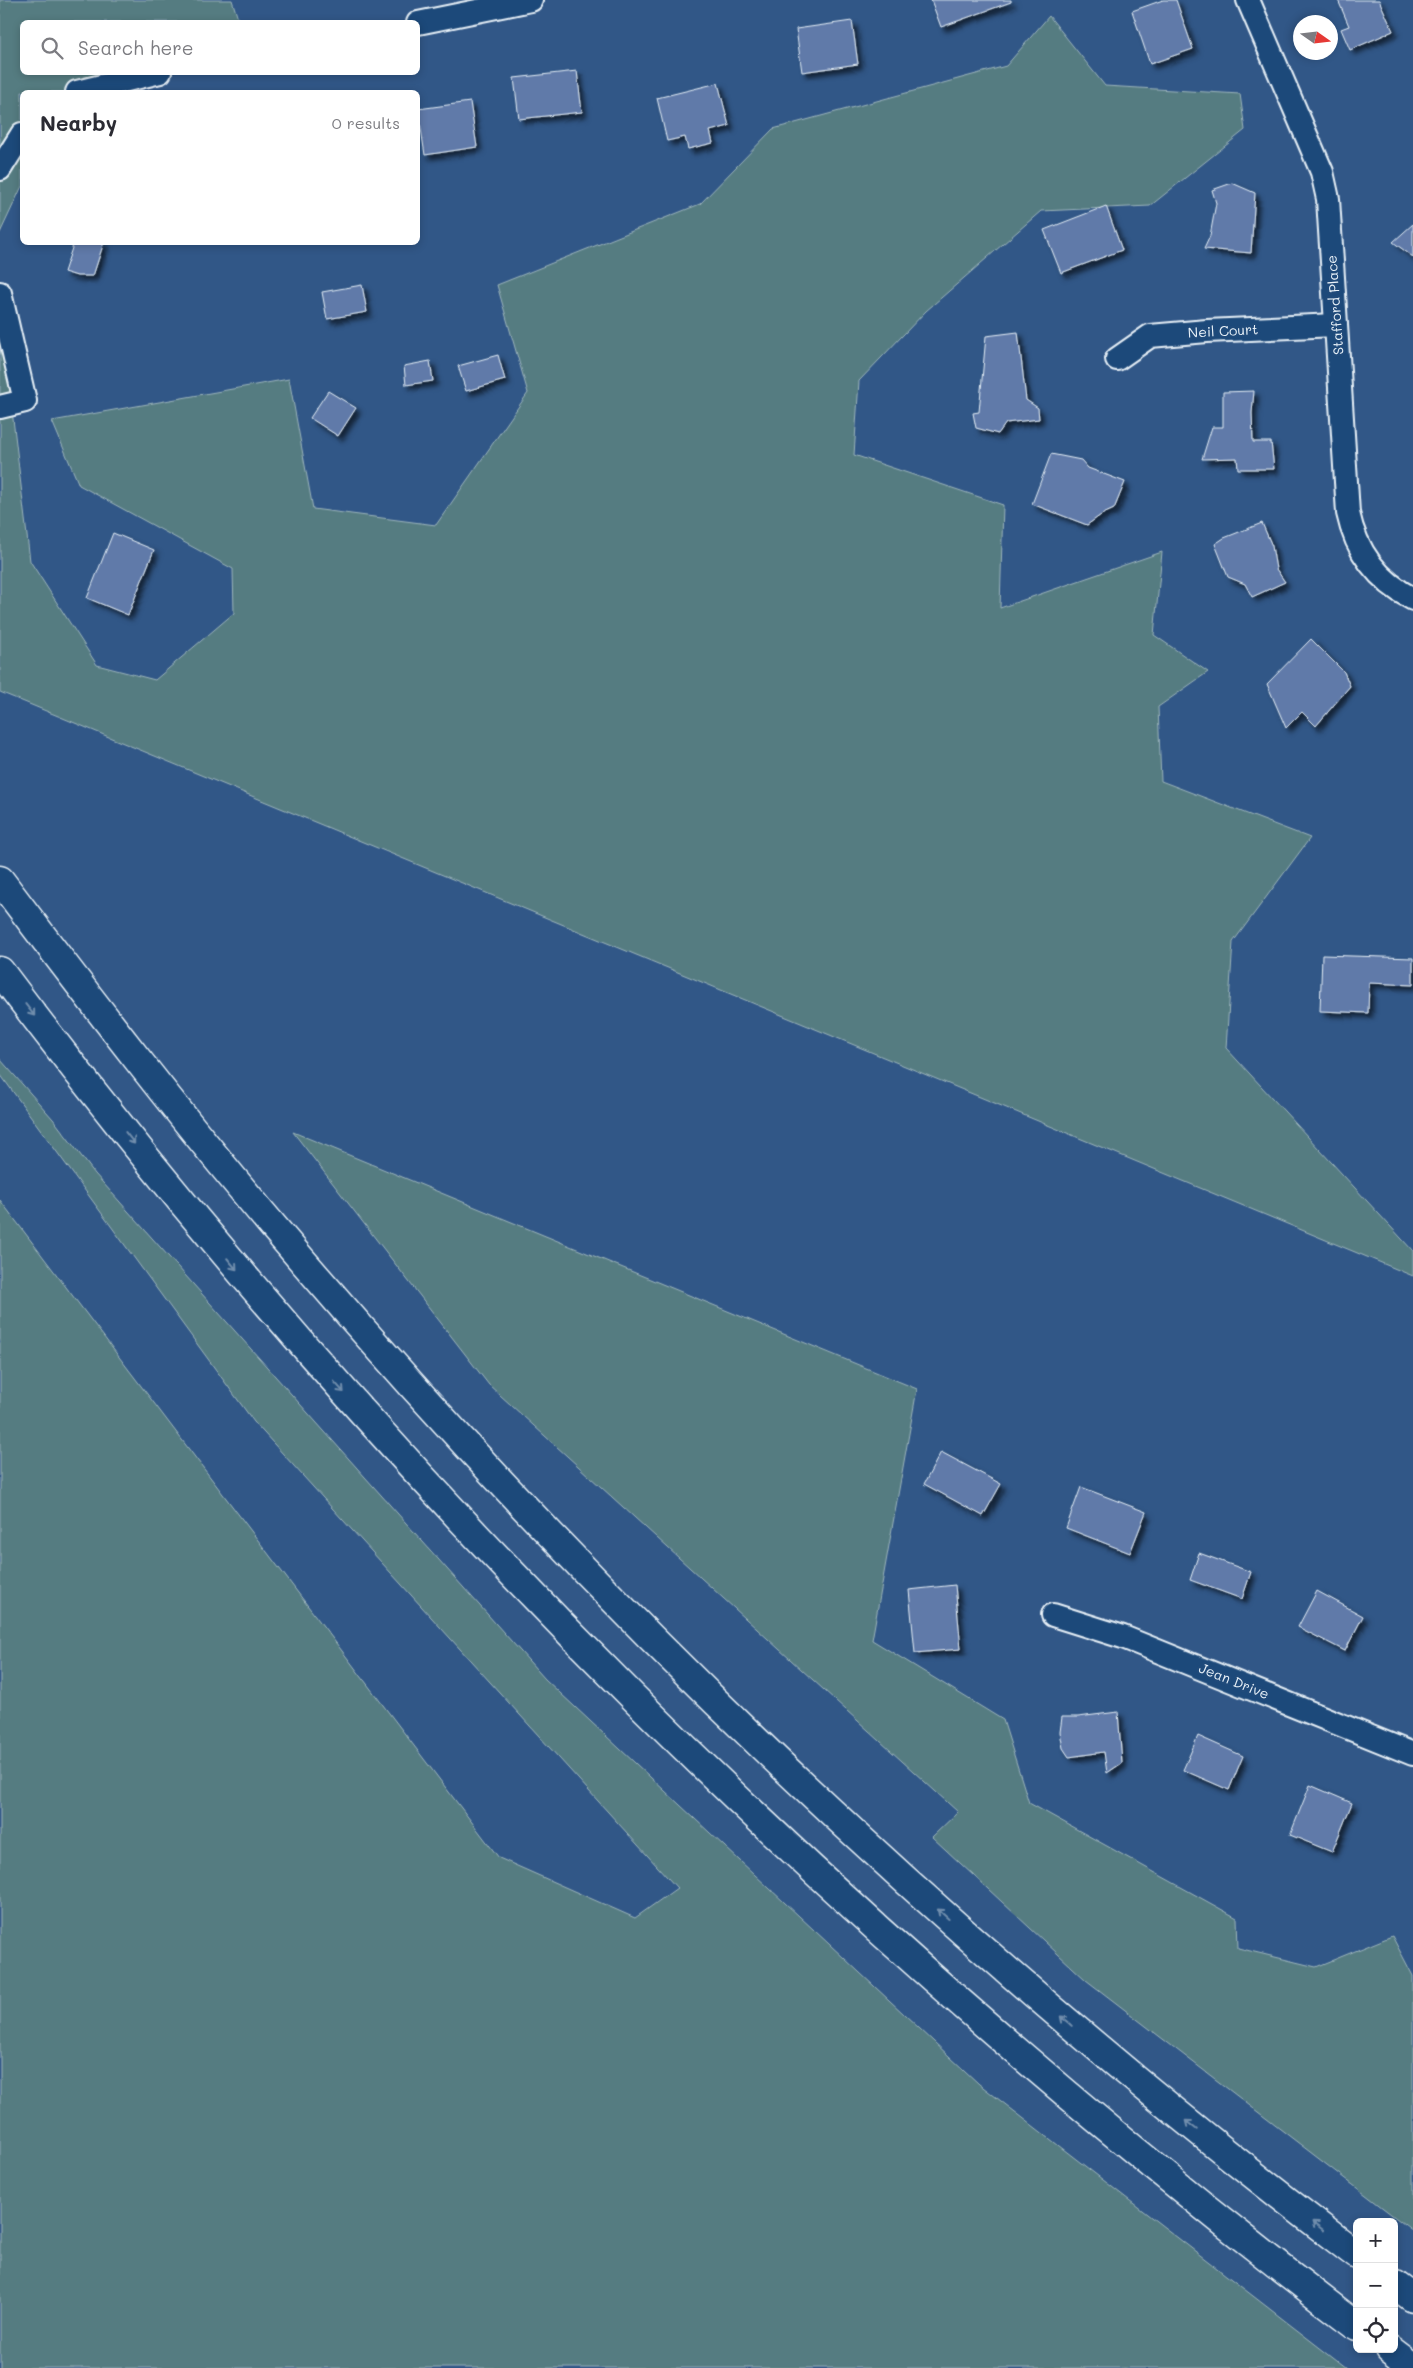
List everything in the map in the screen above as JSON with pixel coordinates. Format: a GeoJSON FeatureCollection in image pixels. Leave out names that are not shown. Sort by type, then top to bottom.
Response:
{"type":"FeatureCollection","features":[{"type":"Feature","properties":{"kind":"highway"},"geometry":{"type":"LineString","coordinates":[[0,880],[130,1050],[281,1237],[439,1416],[606,1593],[769,1754],[944,1915],[1123,2070],[1215,2145],[1353,2252]]}},
{"type":"Feature","properties":{"kind":"highway"},"geometry":{"type":"LineString","coordinates":[[0,971],[163,1180],[310,1354],[479,1540],[646,1712],[826,1882],[997,2036],[1180,2188],[1353,2323]]}},
{"type":"Feature","properties":{"kind":"highway"},"geometry":{"type":"LineString","coordinates":[[1398,2287],[1413,2298]]}},
{"type":"Feature","properties":{"kind":"highway"},"geometry":{"type":"LineString","coordinates":[[1394,2353],[1413,2367]]}},
{"type":"Feature","properties":{"kind":"street"},"geometry":{"type":"LineString","coordinates":[[420,23],[531,0]]}},
{"type":"Feature","properties":{"kind":"street","name":"Stafford Place"},"geometry":{"type":"LineString","coordinates":[[1248,0],[1322,172],[1328,199],[1348,513],[1351,527],[1362,553],[1370,564],[1390,584],[1413,599]]}},
{"type":"Feature","properties":{"kind":"street"},"geometry":{"type":"LineString","coordinates":[[85,90],[148,75]]}},
{"type":"Feature","properties":{"kind":"street"},"geometry":{"type":"LineString","coordinates":[[0,169],[20,137]]}},
{"type":"Feature","properties":{"kind":"street"},"geometry":{"type":"LineString","coordinates":[[0,293],[25,401],[0,407]]}},
{"type":"Feature","properties":{"kind":"street","name":"Neil Court"},"geometry":{"type":"LineString","coordinates":[[1117,359],[1150,336],[1207,331],[1336,326]]}},
{"type":"Feature","properties":{"kind":"street","name":"Jean Drive"},"geometry":{"type":"LineString","coordinates":[[1053,1614],[1123,1636],[1413,1754]]}},
{"type":"Feature","properties":{"kind":"green space"},"geometry":{"type":"Polygon","coordinates":[[[0,0],[232,0],[238,20],[20,20],[20,75],[161,75],[92,90],[20,90],[20,190],[0,233],[0,0]]]}},
{"type":"Feature","properties":{"kind":"green space"},"geometry":{"type":"Polygon","coordinates":[[[1049,16],[1105,86],[1240,94],[1245,130],[1150,206],[1041,211],[926,311],[859,381],[854,455],[1003,505],[1000,608],[1162,552],[1154,635],[1208,672],[1158,707],[1161,781],[1310,838],[1233,942],[1226,1048],[1413,1251],[1413,1276],[0,692],[0,310],[30,561],[97,665],[155,680],[234,613],[233,569],[79,485],[52,421],[289,379],[313,509],[436,525],[528,393],[497,285],[700,204],[773,129],[1006,66],[1049,16]]]}},
{"type":"Feature","properties":{"kind":"green space"},"geometry":{"type":"Polygon","coordinates":[[[0,1059],[53,1119],[95,1174],[545,1679],[979,2084],[1346,2368],[0,2368],[0,1200],[499,1858],[635,1918],[677,1888],[254,1422],[0,1074],[0,1059]]]}},
{"type":"Feature","properties":{"kind":"green space"},"geometry":{"type":"Polygon","coordinates":[[[293,1132],[917,1389],[872,1640],[1003,1720],[1029,1803],[1237,1918],[1238,1948],[1316,1967],[1392,1936],[1413,1976],[1413,2231],[1086,1980],[932,1837],[958,1812],[489,1385],[293,1132]]]}},
{"type":"Feature","properties":{"kind":"building"},"geometry":{"type":"Polygon","coordinates":[[[931,0],[1011,0],[1011,2],[941,27],[931,0]]]}},
{"type":"Feature","properties":{"kind":"building"},"geometry":{"type":"Polygon","coordinates":[[[1163,0],[1176,0],[1193,49],[1150,64],[1132,11],[1163,0]]]}},
{"type":"Feature","properties":{"kind":"building"},"geometry":{"type":"Polygon","coordinates":[[[1338,0],[1379,0],[1393,31],[1350,50],[1341,29],[1349,26],[1338,0]]]}},
{"type":"Feature","properties":{"kind":"building"},"geometry":{"type":"Polygon","coordinates":[[[852,21],[858,64],[802,72],[796,29],[852,21]]]}},
{"type":"Feature","properties":{"kind":"building"},"geometry":{"type":"Polygon","coordinates":[[[577,71],[582,112],[519,119],[514,78],[577,71]]]}},
{"type":"Feature","properties":{"kind":"building"},"geometry":{"type":"Polygon","coordinates":[[[718,83],[729,126],[710,131],[713,143],[688,149],[685,137],[667,141],[657,98],[718,83]]]}},
{"type":"Feature","properties":{"kind":"building"},"geometry":{"type":"Polygon","coordinates":[[[470,102],[477,147],[425,155],[420,109],[470,102]]]}},
{"type":"Feature","properties":{"kind":"building"},"geometry":{"type":"Polygon","coordinates":[[[1232,183],[1255,193],[1251,253],[1204,249],[1210,236],[1216,203],[1212,190],[1232,183]]]}},
{"type":"Feature","properties":{"kind":"building"},"geometry":{"type":"Polygon","coordinates":[[[1106,206],[1122,250],[1061,273],[1044,230],[1106,206]]]}},
{"type":"Feature","properties":{"kind":"building"},"geometry":{"type":"Polygon","coordinates":[[[1413,224],[1413,257],[1393,242],[1413,224]]]}},
{"type":"Feature","properties":{"kind":"building"},"geometry":{"type":"Polygon","coordinates":[[[73,245],[103,245],[93,276],[77,276],[64,272],[73,245]]]}},
{"type":"Feature","properties":{"kind":"building"},"geometry":{"type":"Polygon","coordinates":[[[362,285],[367,312],[327,319],[322,292],[362,285]]]}},
{"type":"Feature","properties":{"kind":"building"},"geometry":{"type":"Polygon","coordinates":[[[1018,332],[1026,400],[1038,408],[1039,419],[1006,423],[998,434],[976,428],[973,413],[979,412],[986,336],[1018,332]]]}},
{"type":"Feature","properties":{"kind":"building"},"geometry":{"type":"Polygon","coordinates":[[[498,355],[505,380],[466,391],[458,366],[498,355]]]}},
{"type":"Feature","properties":{"kind":"building"},"geometry":{"type":"Polygon","coordinates":[[[430,361],[433,381],[406,385],[404,366],[430,361]]]}},
{"type":"Feature","properties":{"kind":"building"},"geometry":{"type":"Polygon","coordinates":[[[328,391],[356,408],[338,436],[310,418],[328,391]]]}},
{"type":"Feature","properties":{"kind":"building"},"geometry":{"type":"Polygon","coordinates":[[[1254,391],[1252,413],[1253,442],[1271,442],[1274,469],[1238,469],[1237,458],[1202,459],[1212,427],[1223,427],[1223,392],[1254,391]]]}},
{"type":"Feature","properties":{"kind":"building"},"geometry":{"type":"Polygon","coordinates":[[[1051,454],[1081,460],[1088,468],[1125,482],[1114,509],[1087,525],[1032,504],[1051,454]]]}},
{"type":"Feature","properties":{"kind":"building"},"geometry":{"type":"Polygon","coordinates":[[[1262,523],[1272,546],[1276,569],[1285,582],[1252,597],[1245,584],[1228,577],[1215,544],[1224,538],[1262,523]]]}},
{"type":"Feature","properties":{"kind":"building"},"geometry":{"type":"Polygon","coordinates":[[[113,533],[154,550],[128,615],[87,598],[113,533]]]}},
{"type":"Feature","properties":{"kind":"building"},"geometry":{"type":"Polygon","coordinates":[[[1311,639],[1344,672],[1350,686],[1316,726],[1302,712],[1286,728],[1267,684],[1311,639]]]}},
{"type":"Feature","properties":{"kind":"building"},"geometry":{"type":"Polygon","coordinates":[[[1322,955],[1413,958],[1413,985],[1369,983],[1368,1013],[1320,1011],[1322,955]]]}},
{"type":"Feature","properties":{"kind":"building"},"geometry":{"type":"Polygon","coordinates":[[[941,1452],[1001,1484],[983,1516],[924,1484],[941,1452]]]}},
{"type":"Feature","properties":{"kind":"building"},"geometry":{"type":"Polygon","coordinates":[[[1081,1487],[1146,1512],[1130,1553],[1066,1528],[1081,1487]]]}},
{"type":"Feature","properties":{"kind":"building"},"geometry":{"type":"Polygon","coordinates":[[[1199,1553],[1251,1572],[1242,1599],[1190,1580],[1199,1553]]]}},
{"type":"Feature","properties":{"kind":"building"},"geometry":{"type":"Polygon","coordinates":[[[955,1585],[961,1649],[915,1653],[909,1590],[955,1585]]]}},
{"type":"Feature","properties":{"kind":"building"},"geometry":{"type":"Polygon","coordinates":[[[1317,1591],[1363,1616],[1345,1651],[1298,1627],[1317,1591]]]}},
{"type":"Feature","properties":{"kind":"building"},"geometry":{"type":"Polygon","coordinates":[[[1118,1712],[1122,1763],[1107,1773],[1104,1752],[1069,1757],[1063,1748],[1060,1732],[1062,1717],[1118,1712]]]}},
{"type":"Feature","properties":{"kind":"building"},"geometry":{"type":"Polygon","coordinates":[[[1198,1736],[1243,1756],[1229,1790],[1183,1770],[1198,1736]]]}},
{"type":"Feature","properties":{"kind":"building"},"geometry":{"type":"Polygon","coordinates":[[[1310,1785],[1352,1803],[1332,1852],[1290,1835],[1310,1785]]]}}]}
